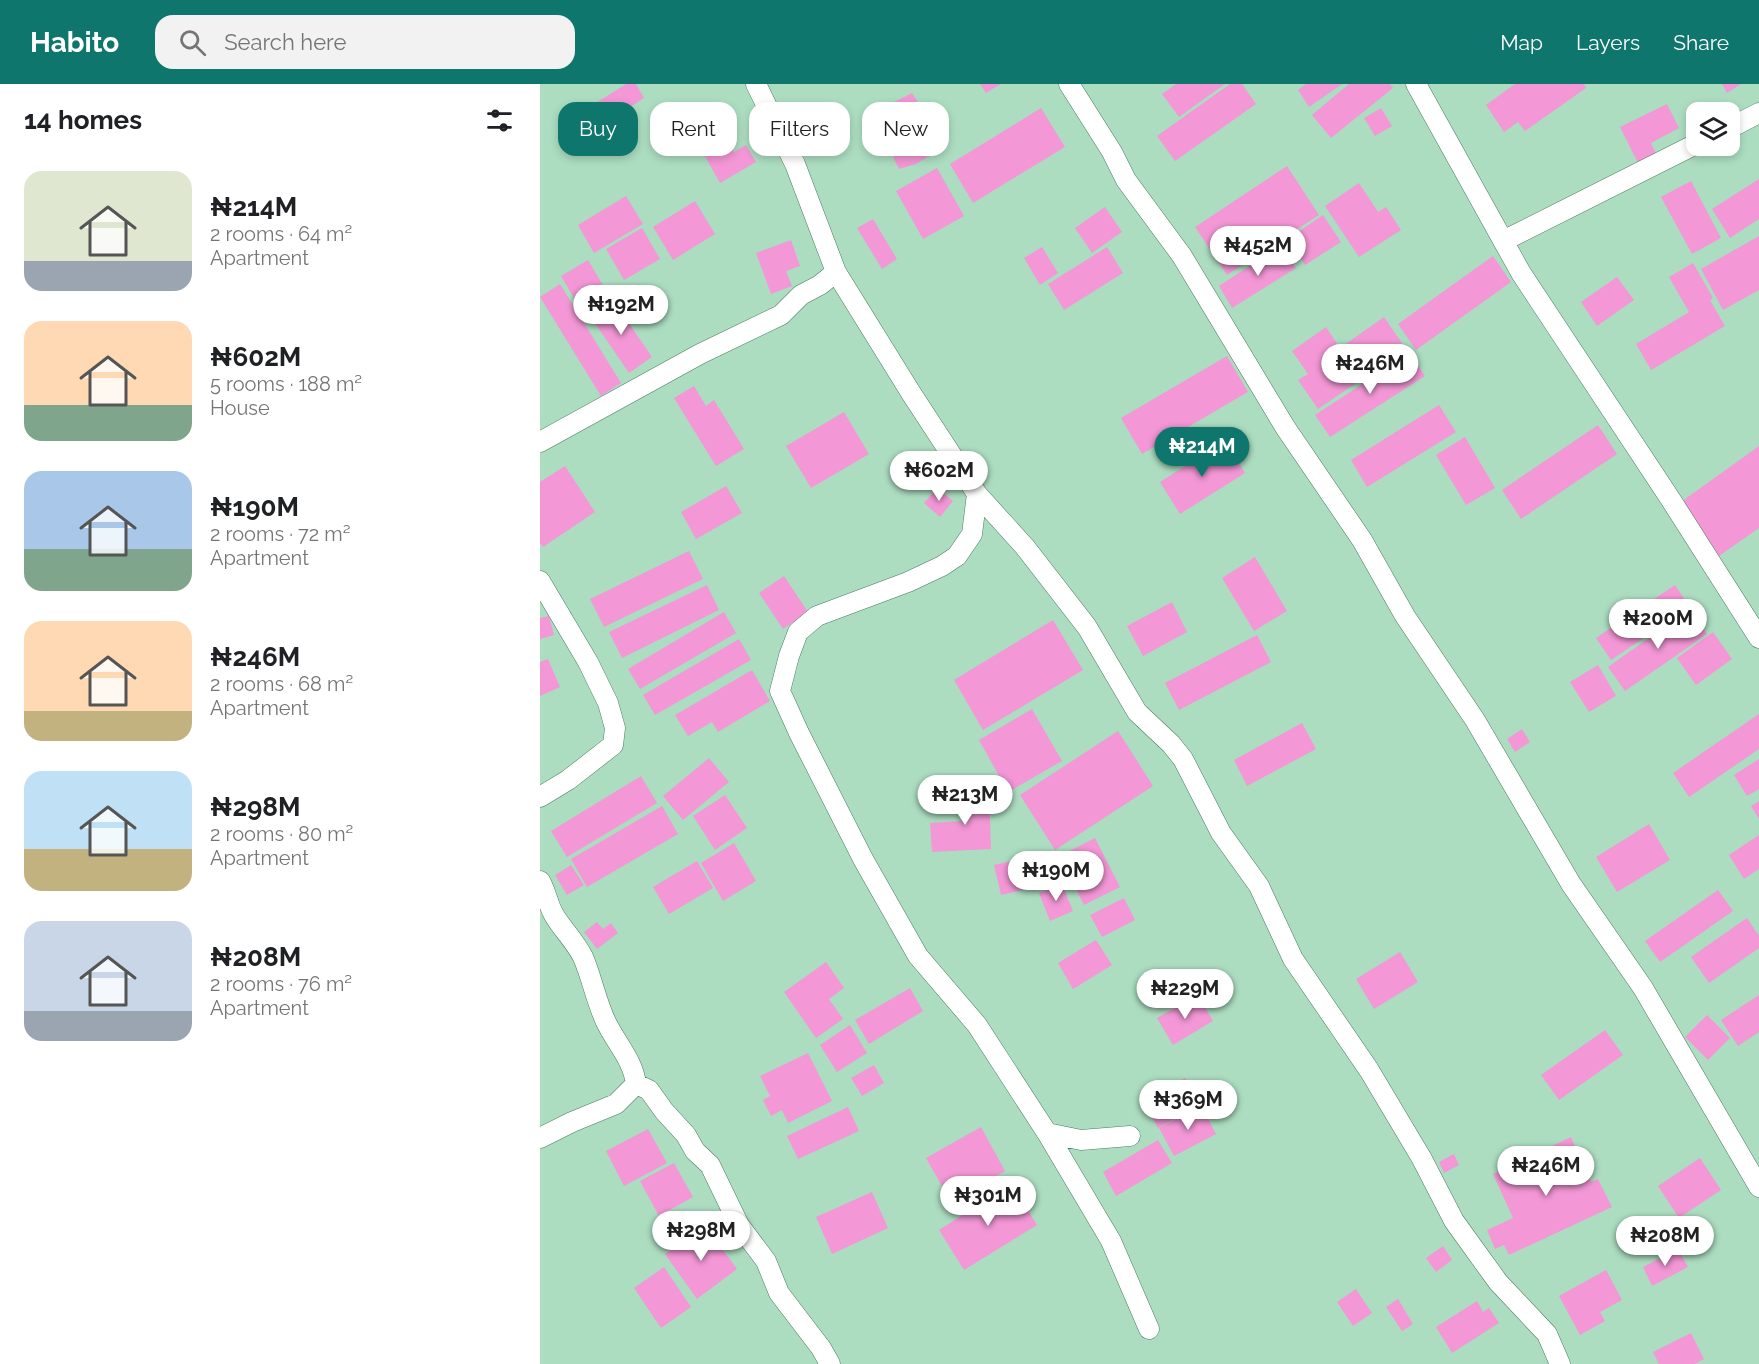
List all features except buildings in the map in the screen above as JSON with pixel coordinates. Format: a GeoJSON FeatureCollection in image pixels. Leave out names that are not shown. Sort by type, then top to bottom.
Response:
{"type":"FeatureCollection","features":[{"type":"Feature","properties":{"kind":"street"},"geometry":{"type":"LineString","coordinates":[[756,84],[795,164],[836,272],[911,393],[977,494],[1025,547],[1087,627],[1137,712],[1171,744],[1183,759],[1203,794],[1221,833],[1259,886],[1293,959],[1369,1070],[1422,1160],[1454,1221],[1498,1282],[1546,1334],[1560,1364]]}},
{"type":"Feature","properties":{"kind":"street"},"geometry":{"type":"LineString","coordinates":[[1068,84],[1112,152],[1126,180],[1182,256],[1285,427],[1362,540],[1405,616],[1475,720],[1571,884],[1643,988],[1759,1187]]}},
{"type":"Feature","properties":{"kind":"street"},"geometry":{"type":"LineString","coordinates":[[1416,84],[1521,273],[1759,638]]}},
{"type":"Feature","properties":{"kind":"street"},"geometry":{"type":"LineString","coordinates":[[1740,123],[1759,113]]}},
{"type":"Feature","properties":{"kind":"street"},"geometry":{"type":"LineString","coordinates":[[1503,241],[1686,149]]}},
{"type":"Feature","properties":{"kind":"street"},"geometry":{"type":"LineString","coordinates":[[540,442],[700,354],[781,315],[801,295],[820,285],[836,272]]}},
{"type":"Feature","properties":{"kind":"street"},"geometry":{"type":"LineString","coordinates":[[977,494],[972,534],[957,556],[942,566],[908,582],[817,615],[798,632],[780,691],[863,859],[918,956],[977,1025],[1047,1133],[1111,1241],[1149,1329]]}},
{"type":"Feature","properties":{"kind":"street"},"geometry":{"type":"LineString","coordinates":[[540,581],[588,663],[608,703],[615,728],[613,746],[568,780],[540,797]]}},
{"type":"Feature","properties":{"kind":"street"},"geometry":{"type":"LineString","coordinates":[[540,881],[554,915],[570,934],[583,958],[607,1024],[619,1042],[634,1073],[636,1084]]}},
{"type":"Feature","properties":{"kind":"street"},"geometry":{"type":"LineString","coordinates":[[540,1138],[616,1104],[636,1084]]}},
{"type":"Feature","properties":{"kind":"street"},"geometry":{"type":"LineString","coordinates":[[636,1084],[649,1090],[686,1135],[695,1151],[710,1166],[739,1225],[766,1261],[779,1293],[821,1348],[830,1364]]}},
{"type":"Feature","properties":{"kind":"street"},"geometry":{"type":"LineString","coordinates":[[1047,1133],[1081,1140],[1130,1136]]}}]}
